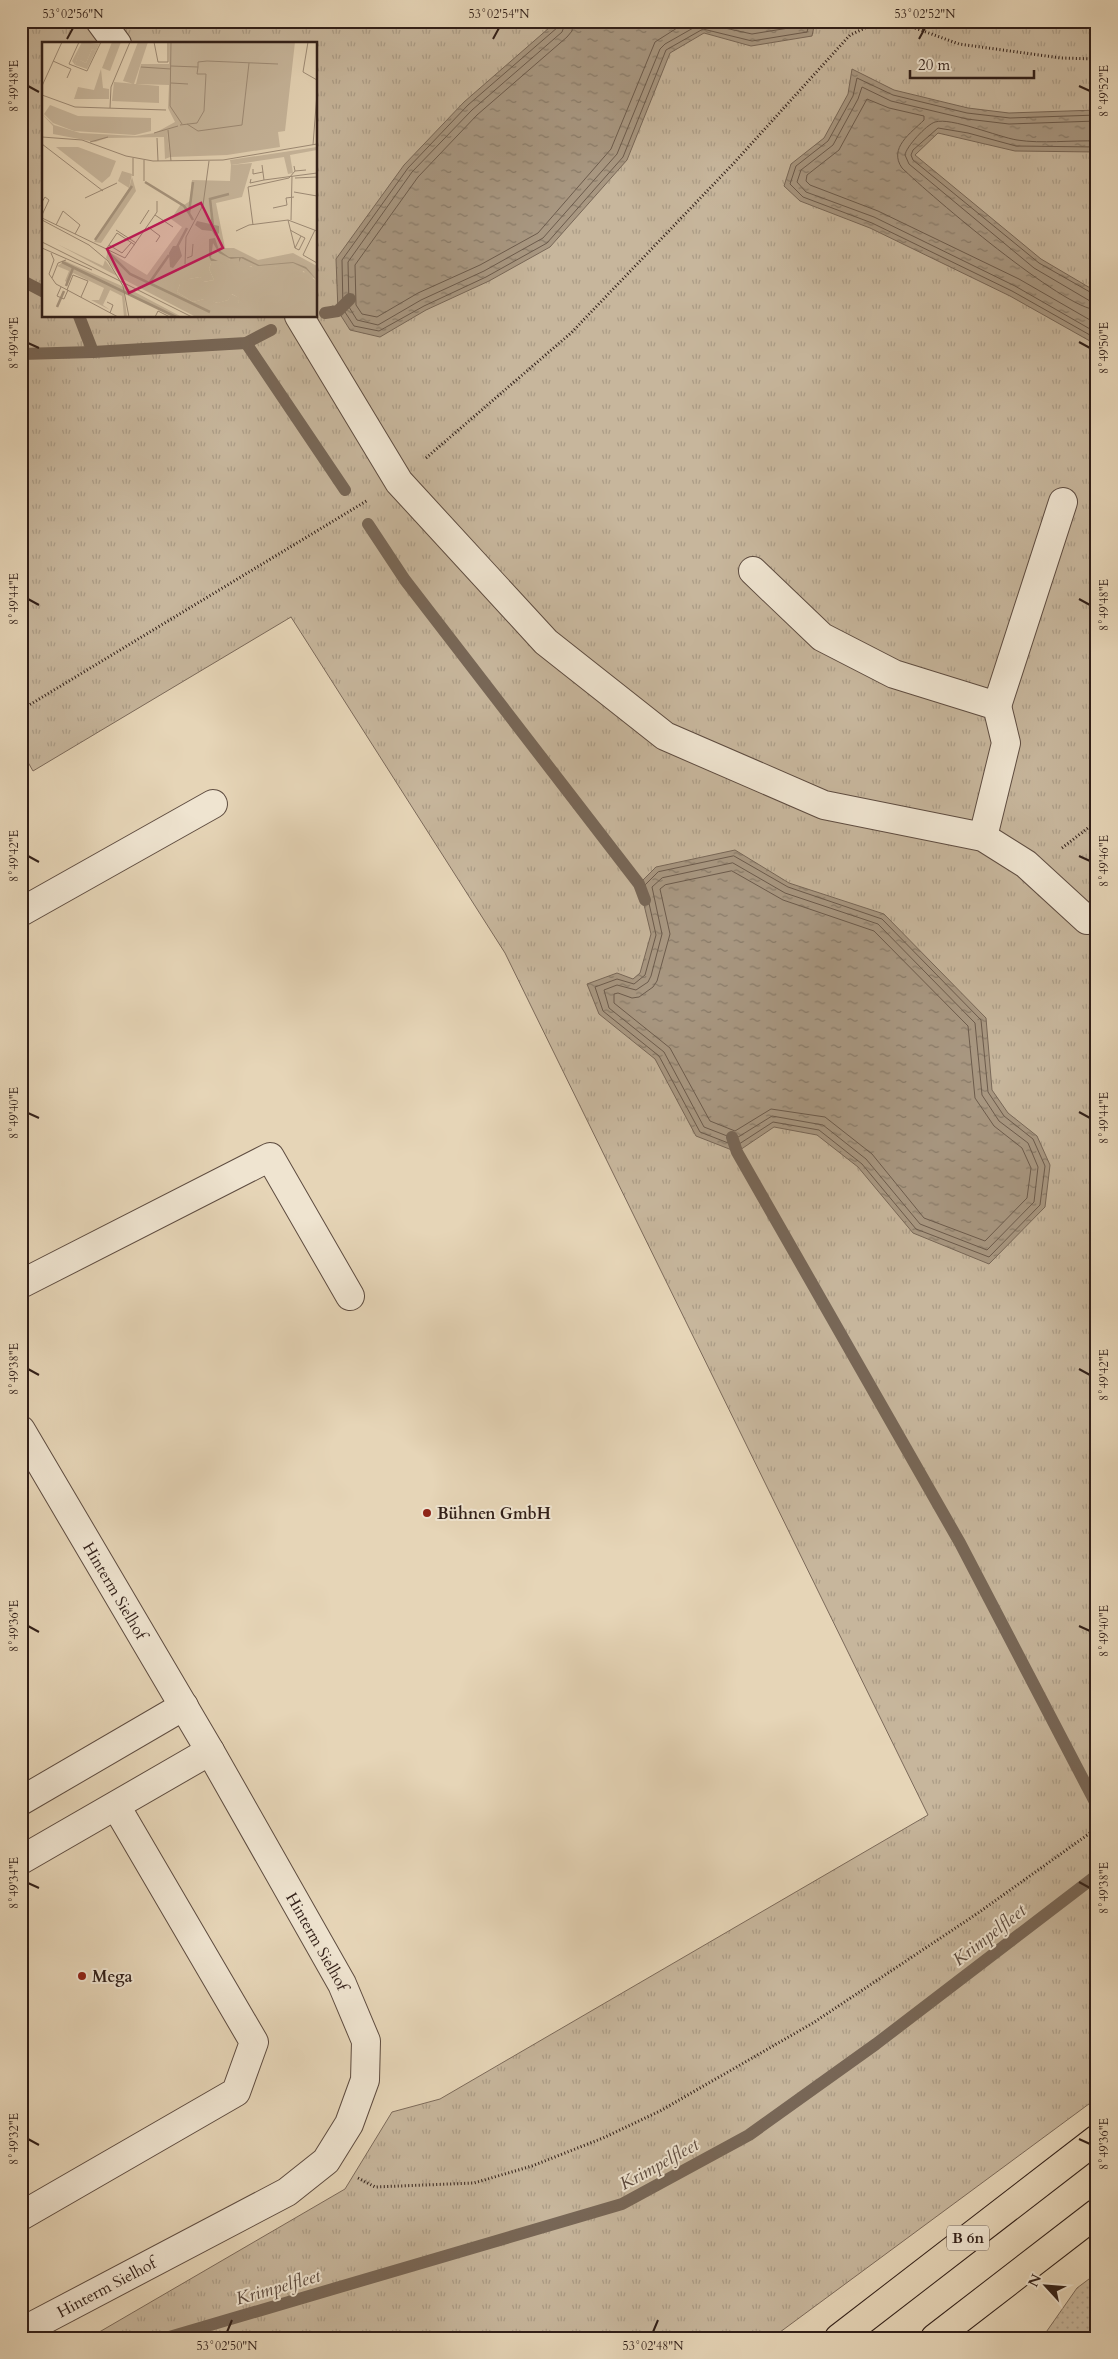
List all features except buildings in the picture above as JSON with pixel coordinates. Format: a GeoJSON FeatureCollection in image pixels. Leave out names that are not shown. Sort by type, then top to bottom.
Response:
{"type":"FeatureCollection","features":[{"type":"Feature","properties":{"kind":"highway","name":"B 6n"},"geometry":{"type":"LineString","coordinates":[[839,2338],[1097,2139]]}},
{"type":"Feature","properties":{"kind":"highway"},"geometry":{"type":"LineString","coordinates":[[935,2338],[1097,2213]]}},
{"type":"Feature","properties":{"kind":"street"},"geometry":{"type":"LineString","coordinates":[[100,21],[116,42]]}},
{"type":"Feature","properties":{"kind":"street"},"geometry":{"type":"LineString","coordinates":[[300,318],[399,482],[546,642],[665,736],[824,805],[983,837],[1026,864],[1087,920]]}},
{"type":"Feature","properties":{"kind":"street"},"geometry":{"type":"LineString","coordinates":[[983,837],[1006,743],[997,706],[1063,502]]}},
{"type":"Feature","properties":{"kind":"street"},"geometry":{"type":"LineString","coordinates":[[753,571],[822,637],[894,674],[997,706]]}},
{"type":"Feature","properties":{"kind":"street"},"geometry":{"type":"LineString","coordinates":[[21,912],[213,804]]}},
{"type":"Feature","properties":{"kind":"street"},"geometry":{"type":"LineString","coordinates":[[21,1284],[270,1157],[350,1296]]}},
{"type":"Feature","properties":{"kind":"street","name":"Hinterm Sielhof"},"geometry":{"type":"LineString","coordinates":[[21,1430],[184,1706],[342,1984],[366,2042],[365,2080],[349,2124],[326,2161],[287,2192],[21,2332]]}},
{"type":"Feature","properties":{"kind":"street"},"geometry":{"type":"LineString","coordinates":[[21,1801],[184,1706]]}},
{"type":"Feature","properties":{"kind":"street"},"geometry":{"type":"LineString","coordinates":[[21,1860],[210,1752]]}},
{"type":"Feature","properties":{"kind":"street"},"geometry":{"type":"LineString","coordinates":[[21,2216],[236,2092],[254,2042],[116,1806]]}},
{"type":"Feature","properties":{"kind":"path"},"geometry":{"type":"LineString","coordinates":[[21,710],[399,482],[571,333],[733,164],[850,35],[878,22],[904,24],[959,44],[1061,58],[1097,59]]}},
{"type":"Feature","properties":{"kind":"path"},"geometry":{"type":"LineString","coordinates":[[1026,864],[1066,846],[1097,821]]}},
{"type":"Feature","properties":{"kind":"path"},"geometry":{"type":"LineString","coordinates":[[326,2161],[375,2187],[474,2183],[532,2166],[603,2138],[660,2111],[813,2023],[978,1913],[1097,1828]]}},
{"type":"Feature","properties":{"kind":"green space"},"geometry":{"type":"Polygon","coordinates":[[[21,21],[1097,21],[1097,2098],[772,2338],[89,2338],[345,2189],[392,2112],[440,2099],[928,1815],[505,953],[291,617],[33,771],[21,750],[21,21]]]}},
{"type":"Feature","properties":{"kind":"green space"},"geometry":{"type":"Polygon","coordinates":[[[1097,2273],[1097,2338],[1042,2338],[1077,2288],[1097,2273]]]}},
{"type":"Feature","properties":{"kind":"water"},"geometry":{"type":"Polygon","coordinates":[[[557,21],[815,21],[812,36],[751,46],[704,33],[670,53],[627,160],[550,247],[489,281],[426,310],[380,337],[350,330],[338,311],[336,259],[404,165],[464,102],[557,21]]]}},
{"type":"Feature","properties":{"kind":"water"},"geometry":{"type":"Polygon","coordinates":[[[852,69],[894,90],[968,108],[1009,113],[1097,110],[1097,152],[1015,151],[938,133],[915,155],[1041,259],[1097,292],[1097,345],[1010,296],[870,228],[800,201],[784,186],[791,164],[824,138],[848,94],[852,69]]]}},
{"type":"Feature","properties":{"kind":"water"},"geometry":{"type":"Polygon","coordinates":[[[735,850],[789,883],[884,914],[986,1018],[992,1090],[1008,1113],[1037,1136],[1050,1165],[1045,1207],[989,1264],[913,1233],[858,1167],[817,1135],[774,1127],[737,1152],[696,1136],[655,1059],[599,1014],[587,984],[617,973],[633,979],[640,973],[651,934],[639,884],[656,867],[735,850]]]}},
{"type":"Feature","properties":{"kind":"waterway"},"geometry":{"type":"LineString","coordinates":[[21,280],[42,291]]}},
{"type":"Feature","properties":{"kind":"waterway"},"geometry":{"type":"LineString","coordinates":[[325,313],[338,311],[350,299]]}},
{"type":"Feature","properties":{"kind":"waterway"},"geometry":{"type":"LineString","coordinates":[[80,318],[93,352],[246,343],[271,330]]}},
{"type":"Feature","properties":{"kind":"waterway"},"geometry":{"type":"LineString","coordinates":[[246,343],[345,490]]}},
{"type":"Feature","properties":{"kind":"waterway","name":"Krimpelfleet"},"geometry":{"type":"LineString","coordinates":[[21,354],[93,352]]}},
{"type":"Feature","properties":{"kind":"waterway"},"geometry":{"type":"LineString","coordinates":[[368,524],[405,580],[639,884],[645,900]]}},
{"type":"Feature","properties":{"kind":"waterway"},"geometry":{"type":"LineString","coordinates":[[732,1137],[737,1152],[960,1543],[1095,1802]]}},
{"type":"Feature","properties":{"kind":"waterway","name":"Krimpelfleet"},"geometry":{"type":"LineString","coordinates":[[166,2338],[622,2204],[749,2135],[876,2044],[1097,1875]]}},
{"type":"Feature","properties":{"kind":"waterway"},"geometry":{"type":"LineString","coordinates":[[1091,2338],[1097,2333]]}},
{"type":"Feature","properties":{"kind":"place","name":"Bühnen GmbH"},"geometry":{"type":"Point","coordinates":[427,1513]}},
{"type":"Feature","properties":{"kind":"place","name":"Mega"},"geometry":{"type":"Point","coordinates":[82,1976]}}]}
